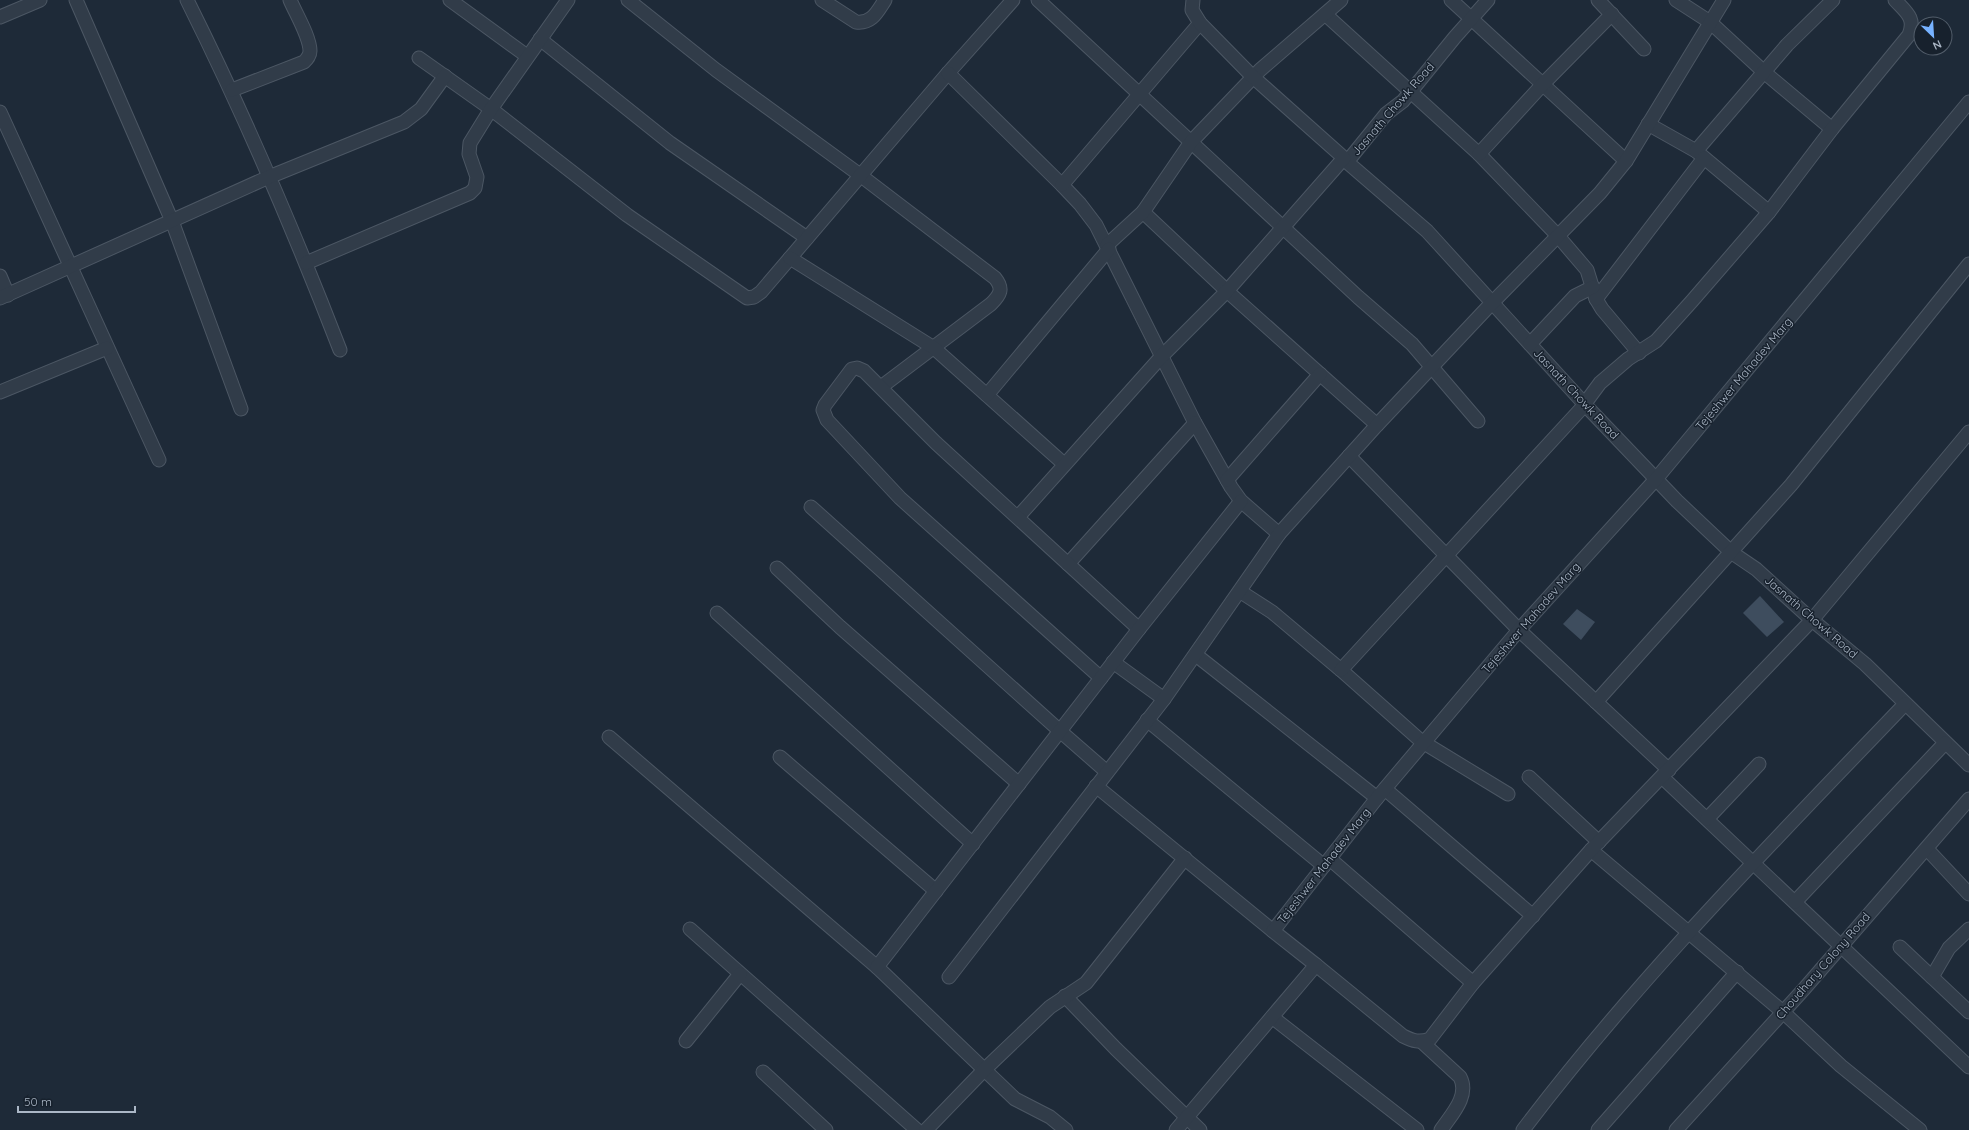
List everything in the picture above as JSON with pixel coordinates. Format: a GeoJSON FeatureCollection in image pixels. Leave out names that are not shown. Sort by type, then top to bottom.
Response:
{"type":"FeatureCollection","features":[{"type":"Feature","properties":{"kind":"street"},"geometry":{"type":"LineString","coordinates":[[0,18],[40,0]]}},
{"type":"Feature","properties":{"kind":"street"},"geometry":{"type":"LineString","coordinates":[[76,0],[172,221],[241,409]]}},
{"type":"Feature","properties":{"kind":"street"},"geometry":{"type":"LineString","coordinates":[[187,0],[232,90],[306,263],[340,350]]}},
{"type":"Feature","properties":{"kind":"street"},"geometry":{"type":"LineString","coordinates":[[232,90],[304,62],[309,57],[310,52],[308,40],[290,0]]}},
{"type":"Feature","properties":{"kind":"street"},"geometry":{"type":"LineString","coordinates":[[450,0],[527,56]]}},
{"type":"Feature","properties":{"kind":"street"},"geometry":{"type":"LineString","coordinates":[[628,0],[716,70],[860,174],[995,278],[999,283],[1002,289],[1000,295],[991,304],[881,387]]}},
{"type":"Feature","properties":{"kind":"street"},"geometry":{"type":"LineString","coordinates":[[822,0],[856,22],[862,23],[874,17],[885,0]]}},
{"type":"Feature","properties":{"kind":"street"},"geometry":{"type":"LineString","coordinates":[[419,58],[491,109],[627,215],[747,298],[754,297],[761,292],[860,174],[1013,0]]}},
{"type":"Feature","properties":{"kind":"street"},"geometry":{"type":"LineString","coordinates":[[1038,0],[1283,227],[1412,344],[1478,421]]}},
{"type":"Feature","properties":{"kind":"street"},"geometry":{"type":"LineString","coordinates":[[1018,517],[1064,464],[1162,357],[1227,292],[1344,158],[1254,77],[1200,23],[1192,10],[1193,0]]}},
{"type":"Feature","properties":{"kind":"street"},"geometry":{"type":"LineString","coordinates":[[987,395],[1108,247],[1142,212],[1191,142],[1254,77],[1341,0]]}},
{"type":"Feature","properties":{"kind":"street"},"geometry":{"type":"LineString","coordinates":[[1451,0],[1626,161]]}},
{"type":"Feature","properties":{"kind":"street","name":"Jasnath Chowk Road"},"geometry":{"type":"LineString","coordinates":[[1488,0],[1403,100],[1386,114],[1348,162],[1427,231],[1584,404],[1677,501],[1731,552],[1756,569],[1812,620],[1865,664],[1904,704],[1969,765]]}},
{"type":"Feature","properties":{"kind":"street"},"geometry":{"type":"LineString","coordinates":[[1598,0],[1644,49]]}},
{"type":"Feature","properties":{"kind":"street"},"geometry":{"type":"LineString","coordinates":[[1676,0],[1710,22],[1764,72],[1832,129]]}},
{"type":"Feature","properties":{"kind":"street"},"geometry":{"type":"LineString","coordinates":[[949,977],[1164,698],[1241,592],[1279,534],[1377,425],[1492,303],[1600,193],[1626,161],[1724,0]]}},
{"type":"Feature","properties":{"kind":"street"},"geometry":{"type":"LineString","coordinates":[[1530,344],[1575,296],[1595,293],[1764,72],[1787,45],[1833,0]]}},
{"type":"Feature","properties":{"kind":"street"},"geometry":{"type":"LineString","coordinates":[[1341,670],[1584,404],[1600,383],[1619,366],[1656,341],[1769,212],[1832,129],[1909,35],[1912,22],[1909,15],[1895,0]]}},
{"type":"Feature","properties":{"kind":"street"},"geometry":{"type":"LineString","coordinates":[[306,263],[470,193],[476,188],[477,177],[470,154],[470,143],[491,109],[540,39],[564,1]]}},
{"type":"Feature","properties":{"kind":"street"},"geometry":{"type":"LineString","coordinates":[[1325,14],[1479,154],[1558,236],[1587,270],[1602,308],[1639,353]]}},
{"type":"Feature","properties":{"kind":"street"},"geometry":{"type":"LineString","coordinates":[[1479,154],[1543,84],[1612,14]]}},
{"type":"Feature","properties":{"kind":"street"},"geometry":{"type":"LineString","coordinates":[[1062,185],[1200,23]]}},
{"type":"Feature","properties":{"kind":"street"},"geometry":{"type":"LineString","coordinates":[[540,39],[670,142],[807,238]]}},
{"type":"Feature","properties":{"kind":"street"},"geometry":{"type":"LineString","coordinates":[[948,73],[1062,185],[1084,210],[1108,247],[1195,424],[1227,480],[1240,501],[1279,534]]}},
{"type":"Feature","properties":{"kind":"street"},"geometry":{"type":"LineString","coordinates":[[0,276],[4,297],[269,177],[404,122],[421,109],[445,76]]}},
{"type":"Feature","properties":{"kind":"street","name":"Tejeshwer Mahadev Marg"},"geometry":{"type":"LineString","coordinates":[[1422,1042],[1414,1042],[1403,1036],[1274,931],[1381,793],[1519,630],[1656,479],[1969,102]]}},
{"type":"Feature","properties":{"kind":"street"},"geometry":{"type":"LineString","coordinates":[[0,112],[159,460]]}},
{"type":"Feature","properties":{"kind":"street"},"geometry":{"type":"LineString","coordinates":[[1648,124],[1700,155],[1769,212]]}},
{"type":"Feature","properties":{"kind":"street"},"geometry":{"type":"LineString","coordinates":[[1142,212],[1227,292],[1377,425]]}},
{"type":"Feature","properties":{"kind":"street"},"geometry":{"type":"LineString","coordinates":[[790,258],[934,348],[1064,464]]}},
{"type":"Feature","properties":{"kind":"street"},"geometry":{"type":"LineString","coordinates":[[1596,702],[1791,485],[1969,264]]}},
{"type":"Feature","properties":{"kind":"street"},"geometry":{"type":"LineString","coordinates":[[0,392],[108,348]]}},
{"type":"Feature","properties":{"kind":"street"},"geometry":{"type":"LineString","coordinates":[[1100,678],[900,498],[824,416],[823,410],[825,405],[852,369],[861,369],[881,387],[936,443],[1139,629]]}},
{"type":"Feature","properties":{"kind":"street"},"geometry":{"type":"LineString","coordinates":[[1227,480],[1320,374]]}},
{"type":"Feature","properties":{"kind":"street"},"geometry":{"type":"LineString","coordinates":[[1068,564],[1195,424]]}},
{"type":"Feature","properties":{"kind":"street"},"geometry":{"type":"LineString","coordinates":[[1441,1130],[1461,1099],[1463,1084],[1460,1077],[1422,1042],[1430,1039],[1438,1031],[1473,983],[1595,846],[1666,774],[1812,620],[1969,433]]}},
{"type":"Feature","properties":{"kind":"street"},"geometry":{"type":"LineString","coordinates":[[1349,456],[1519,630],[1596,702],[1666,774],[1707,819],[1969,1068]]}},
{"type":"Feature","properties":{"kind":"street"},"geometry":{"type":"LineString","coordinates":[[878,967],[1100,678],[1240,501]]}},
{"type":"Feature","properties":{"kind":"street"},"geometry":{"type":"LineString","coordinates":[[812,507],[1060,732],[1107,772]]}},
{"type":"Feature","properties":{"kind":"street"},"geometry":{"type":"LineString","coordinates":[[777,568],[840,627],[1019,784]]}},
{"type":"Feature","properties":{"kind":"street"},"geometry":{"type":"LineString","coordinates":[[1241,592],[1272,612],[1424,743],[1508,794]]}},
{"type":"Feature","properties":{"kind":"street"},"geometry":{"type":"LineString","coordinates":[[717,613],[973,844]]}},
{"type":"Feature","properties":{"kind":"street"},"geometry":{"type":"LineString","coordinates":[[1196,655],[1381,793],[1533,916]]}},
{"type":"Feature","properties":{"kind":"street"},"geometry":{"type":"LineString","coordinates":[[1113,662],[1164,698]]}},
{"type":"Feature","properties":{"kind":"street"},"geometry":{"type":"LineString","coordinates":[[1523,1130],[1572,1066],[1688,932],[1904,704]]}},
{"type":"Feature","properties":{"kind":"street"},"geometry":{"type":"LineString","coordinates":[[1147,720],[1327,863],[1473,983]]}},
{"type":"Feature","properties":{"kind":"street"},"geometry":{"type":"LineString","coordinates":[[609,737],[878,967],[1015,1099],[1050,1117],[1066,1130]]}},
{"type":"Feature","properties":{"kind":"street"},"geometry":{"type":"LineString","coordinates":[[1795,902],[1945,743]]}},
{"type":"Feature","properties":{"kind":"street"},"geometry":{"type":"LineString","coordinates":[[780,757],[936,891]]}},
{"type":"Feature","properties":{"kind":"street"},"geometry":{"type":"LineString","coordinates":[[1707,819],[1759,764]]}},
{"type":"Feature","properties":{"kind":"street"},"geometry":{"type":"LineString","coordinates":[[1529,777],[1595,846],[1688,932],[1783,1012],[1841,1066],[1918,1130]]}},
{"type":"Feature","properties":{"kind":"street"},"geometry":{"type":"LineString","coordinates":[[1096,786],[1274,931]]}},
{"type":"Feature","properties":{"kind":"street","name":"Choudhary Colony Road"},"geometry":{"type":"LineString","coordinates":[[1676,1130],[1783,1012],[1927,849],[1969,799]]}},
{"type":"Feature","properties":{"kind":"street"},"geometry":{"type":"LineString","coordinates":[[1927,849],[1969,894]]}},
{"type":"Feature","properties":{"kind":"street"},"geometry":{"type":"LineString","coordinates":[[926,1130],[984,1070],[1050,1007],[1086,983],[1185,858]]}},
{"type":"Feature","properties":{"kind":"street"},"geometry":{"type":"LineString","coordinates":[[1932,977],[1949,948],[1969,928]]}},
{"type":"Feature","properties":{"kind":"street"},"geometry":{"type":"LineString","coordinates":[[690,929],[917,1130]]}},
{"type":"Feature","properties":{"kind":"street"},"geometry":{"type":"LineString","coordinates":[[1900,947],[1969,1012]]}},
{"type":"Feature","properties":{"kind":"street"},"geometry":{"type":"LineString","coordinates":[[1176,1130],[1316,965]]}},
{"type":"Feature","properties":{"kind":"street"},"geometry":{"type":"LineString","coordinates":[[1598,1130],[1737,972]]}},
{"type":"Feature","properties":{"kind":"street"},"geometry":{"type":"LineString","coordinates":[[686,1041],[740,974]]}},
{"type":"Feature","properties":{"kind":"street"},"geometry":{"type":"LineString","coordinates":[[1065,996],[1200,1130]]}},
{"type":"Feature","properties":{"kind":"street"},"geometry":{"type":"LineString","coordinates":[[1272,1017],[1417,1130]]}},
{"type":"Feature","properties":{"kind":"street"},"geometry":{"type":"LineString","coordinates":[[763,1072],[826,1130]]}},
{"type":"Feature","properties":{"kind":"building"},"geometry":{"type":"Polygon","coordinates":[[[1760,596],[1784,622],[1767,637],[1743,613],[1760,596]]]}},
{"type":"Feature","properties":{"kind":"building"},"geometry":{"type":"Polygon","coordinates":[[[1577,609],[1595,622],[1581,640],[1563,624],[1577,609]]]}}]}
